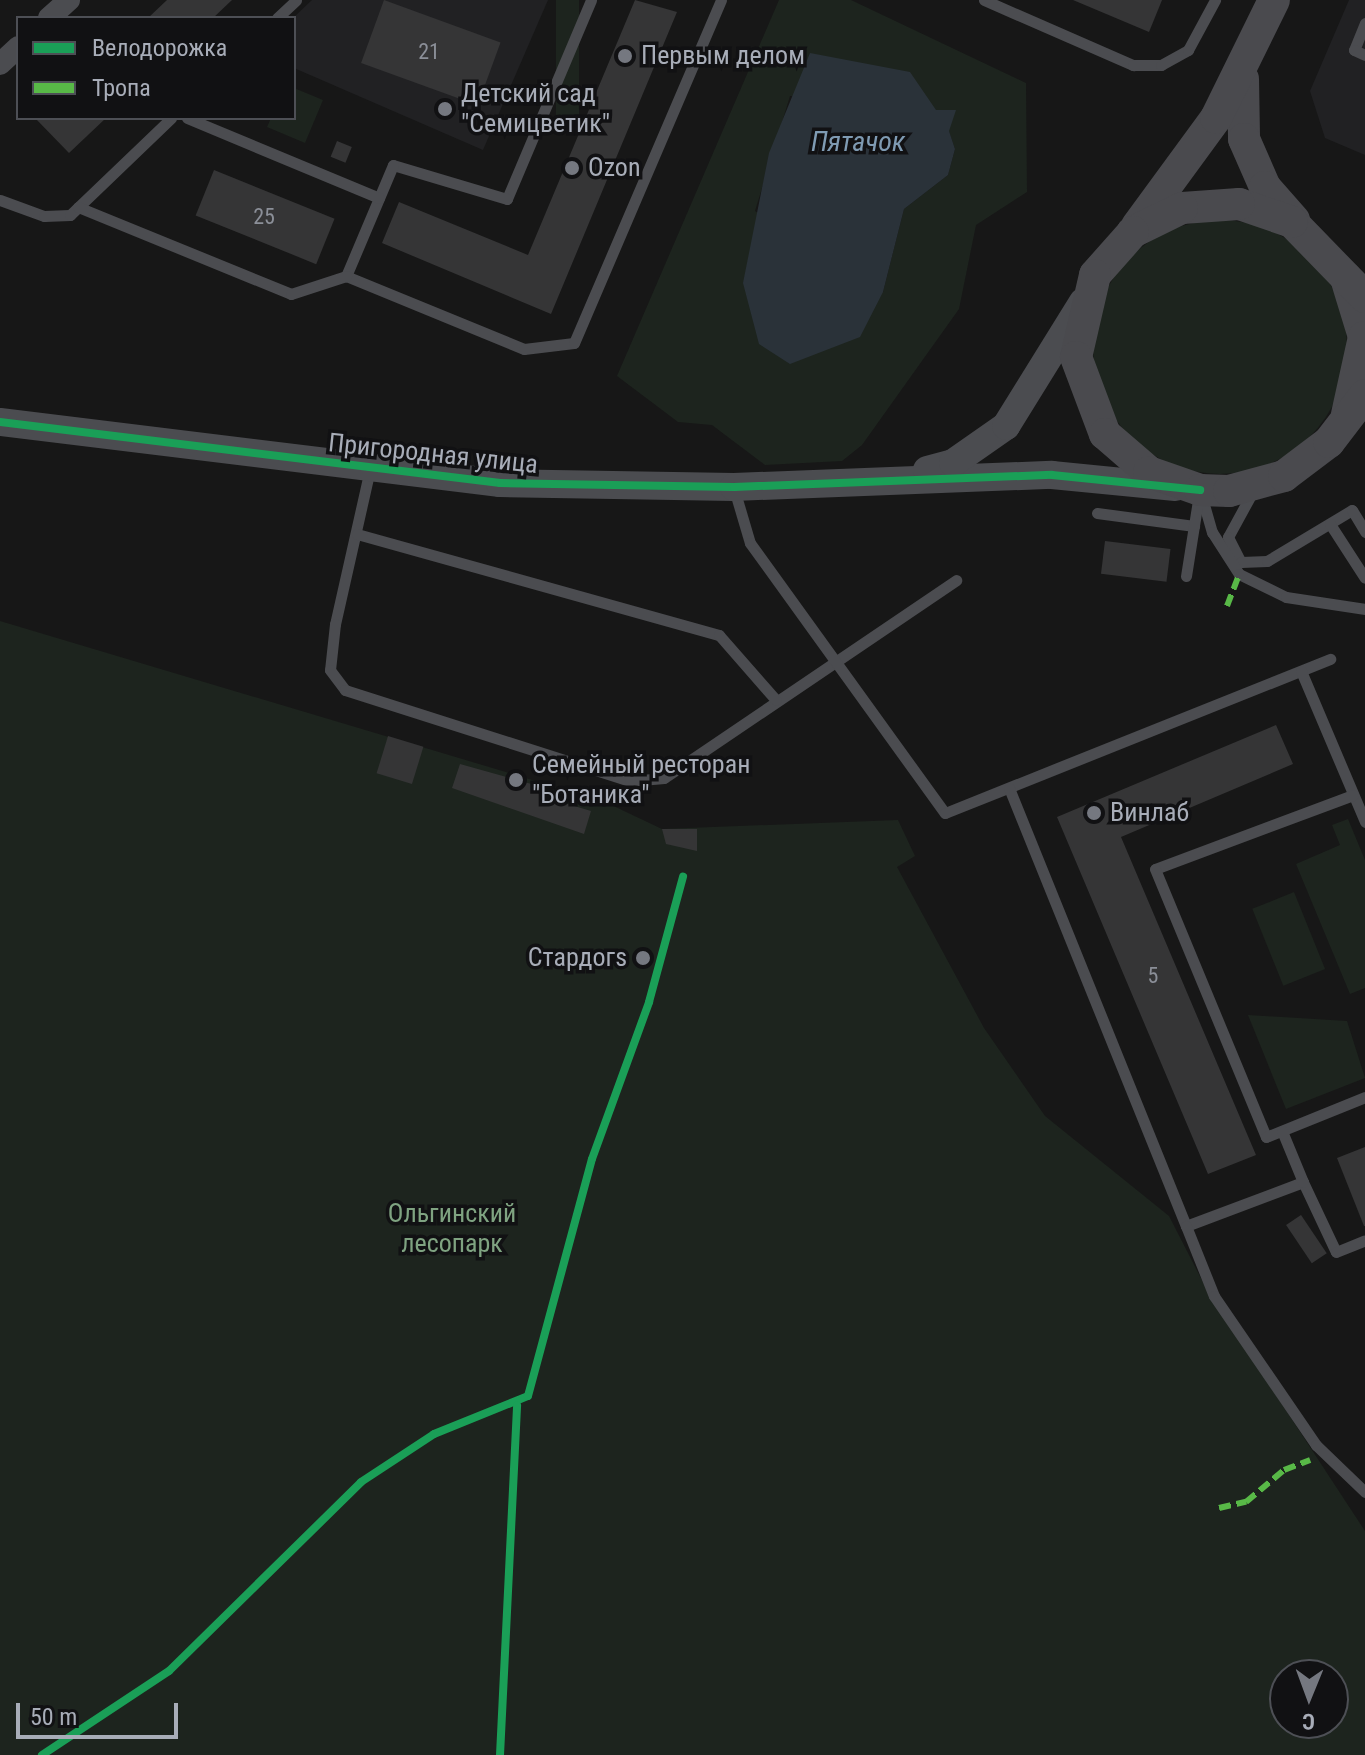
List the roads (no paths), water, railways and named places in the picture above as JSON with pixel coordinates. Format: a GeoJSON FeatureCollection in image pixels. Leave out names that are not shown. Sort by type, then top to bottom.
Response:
{"type":"FeatureCollection","features":[{"type":"Feature","properties":{"kind":"main road"},"geometry":{"type":"LineString","coordinates":[[1274,0],[1216,118],[1133,232],[1095,275],[1083,301],[1076,357],[1105,434],[1149,472],[1200,490],[1259,486],[1307,462],[1365,395]]}},
{"type":"Feature","properties":{"kind":"main road"},"geometry":{"type":"LineString","coordinates":[[1249,56],[1239,99],[1244,139],[1265,187],[1325,249],[1365,297]]}},
{"type":"Feature","properties":{"kind":"main road"},"geometry":{"type":"LineString","coordinates":[[1133,232],[1210,203],[1266,211],[1325,249],[1364,337],[1363,367],[1344,420]]}},
{"type":"Feature","properties":{"kind":"street"},"geometry":{"type":"LineString","coordinates":[[51,16],[69,0]]}},
{"type":"Feature","properties":{"kind":"street"},"geometry":{"type":"LineString","coordinates":[[0,64],[16,49]]}},
{"type":"Feature","properties":{"kind":"street"},"geometry":{"type":"LineString","coordinates":[[865,481],[953,463],[1006,426],[1083,301]]}},
{"type":"Feature","properties":{"kind":"street","name":"Пригородная улица"},"geometry":{"type":"LineString","coordinates":[[0,422],[500,483],[734,487],[865,481]]}},
{"type":"Feature","properties":{"kind":"street"},"geometry":{"type":"LineString","coordinates":[[865,481],[1052,475],[1200,490]]}},
{"type":"Feature","properties":{"kind":"lane"},"geometry":{"type":"LineString","coordinates":[[279,16],[296,0]]}},
{"type":"Feature","properties":{"kind":"lane"},"geometry":{"type":"LineString","coordinates":[[346,276],[379,198],[400,163],[492,200],[507,199],[591,0]]}},
{"type":"Feature","properties":{"kind":"lane"},"geometry":{"type":"LineString","coordinates":[[78,207],[291,294],[346,276],[524,349],[574,343],[721,0]]}},
{"type":"Feature","properties":{"kind":"lane"},"geometry":{"type":"LineString","coordinates":[[984,0],[1133,65],[1161,65],[1188,50],[1215,0]]}},
{"type":"Feature","properties":{"kind":"lane"},"geometry":{"type":"LineString","coordinates":[[1365,23],[1354,50],[1365,55]]}},
{"type":"Feature","properties":{"kind":"lane"},"geometry":{"type":"LineString","coordinates":[[0,200],[54,218],[78,207],[169,120]]}},
{"type":"Feature","properties":{"kind":"lane"},"geometry":{"type":"LineString","coordinates":[[192,120],[379,198]]}},
{"type":"Feature","properties":{"kind":"lane"},"geometry":{"type":"LineString","coordinates":[[370,469],[330,670],[345,690],[630,781],[664,778],[956,580]]}},
{"type":"Feature","properties":{"kind":"lane"},"geometry":{"type":"LineString","coordinates":[[1259,486],[1228,537],[1241,562],[1267,561],[1352,510],[1365,532]]}},
{"type":"Feature","properties":{"kind":"lane"},"geometry":{"type":"LineString","coordinates":[[734,487],[750,543],[945,813],[1330,659]]}},
{"type":"Feature","properties":{"kind":"lane"},"geometry":{"type":"LineString","coordinates":[[1186,576],[1200,490]]}},
{"type":"Feature","properties":{"kind":"lane"},"geometry":{"type":"LineString","coordinates":[[1200,490],[1212,532],[1239,574],[1286,597],[1365,609]]}},
{"type":"Feature","properties":{"kind":"lane"},"geometry":{"type":"LineString","coordinates":[[1097,513],[1194,526]]}},
{"type":"Feature","properties":{"kind":"lane"},"geometry":{"type":"LineString","coordinates":[[1330,524],[1365,578]]}},
{"type":"Feature","properties":{"kind":"lane"},"geometry":{"type":"LineString","coordinates":[[357,534],[719,635],[776,700]]}},
{"type":"Feature","properties":{"kind":"lane"},"geometry":{"type":"LineString","coordinates":[[1301,671],[1364,818]]}},
{"type":"Feature","properties":{"kind":"lane"},"geometry":{"type":"LineString","coordinates":[[1009,788],[1214,1296],[1316,1445],[1365,1492]]}},
{"type":"Feature","properties":{"kind":"lane"},"geometry":{"type":"LineString","coordinates":[[1353,795],[1155,869],[1266,1137],[1365,1097]]}},
{"type":"Feature","properties":{"kind":"lane"},"geometry":{"type":"LineString","coordinates":[[1282,1131],[1336,1252],[1365,1240]]}},
{"type":"Feature","properties":{"kind":"lane"},"geometry":{"type":"LineString","coordinates":[[1186,1226],[1303,1182]]}},
{"type":"Feature","properties":{"kind":"water","name":"Пятачок"},"geometry":{"type":"Polygon","coordinates":[[[810,53],[910,72],[936,110],[956,110],[949,131],[955,149],[948,175],[904,209],[883,292],[860,337],[790,364],[759,344],[743,283],[769,153],[810,53]]]}},
{"type":"Feature","properties":{"kind":"place","name":"Первым делом"},"geometry":{"type":"Point","coordinates":[625,56]}},
{"type":"Feature","properties":{"kind":"place","name":"Детский сад \"Семицветик\""},"geometry":{"type":"Point","coordinates":[445,109]}},
{"type":"Feature","properties":{"kind":"place","name":"Ozon"},"geometry":{"type":"Point","coordinates":[572,168]}},
{"type":"Feature","properties":{"kind":"place","name":"Семейный ресторан \"Ботаника\""},"geometry":{"type":"Point","coordinates":[516,780]}},
{"type":"Feature","properties":{"kind":"place","name":"Винлаб"},"geometry":{"type":"Point","coordinates":[1094,813]}},
{"type":"Feature","properties":{"kind":"place","name":"Стардогs"},"geometry":{"type":"Point","coordinates":[643,958]}},
{"type":"Feature","properties":{"kind":"park label","name":"Ольгинский лесопарк"},"geometry":{"type":"Point","coordinates":[452,1229]}}]}
